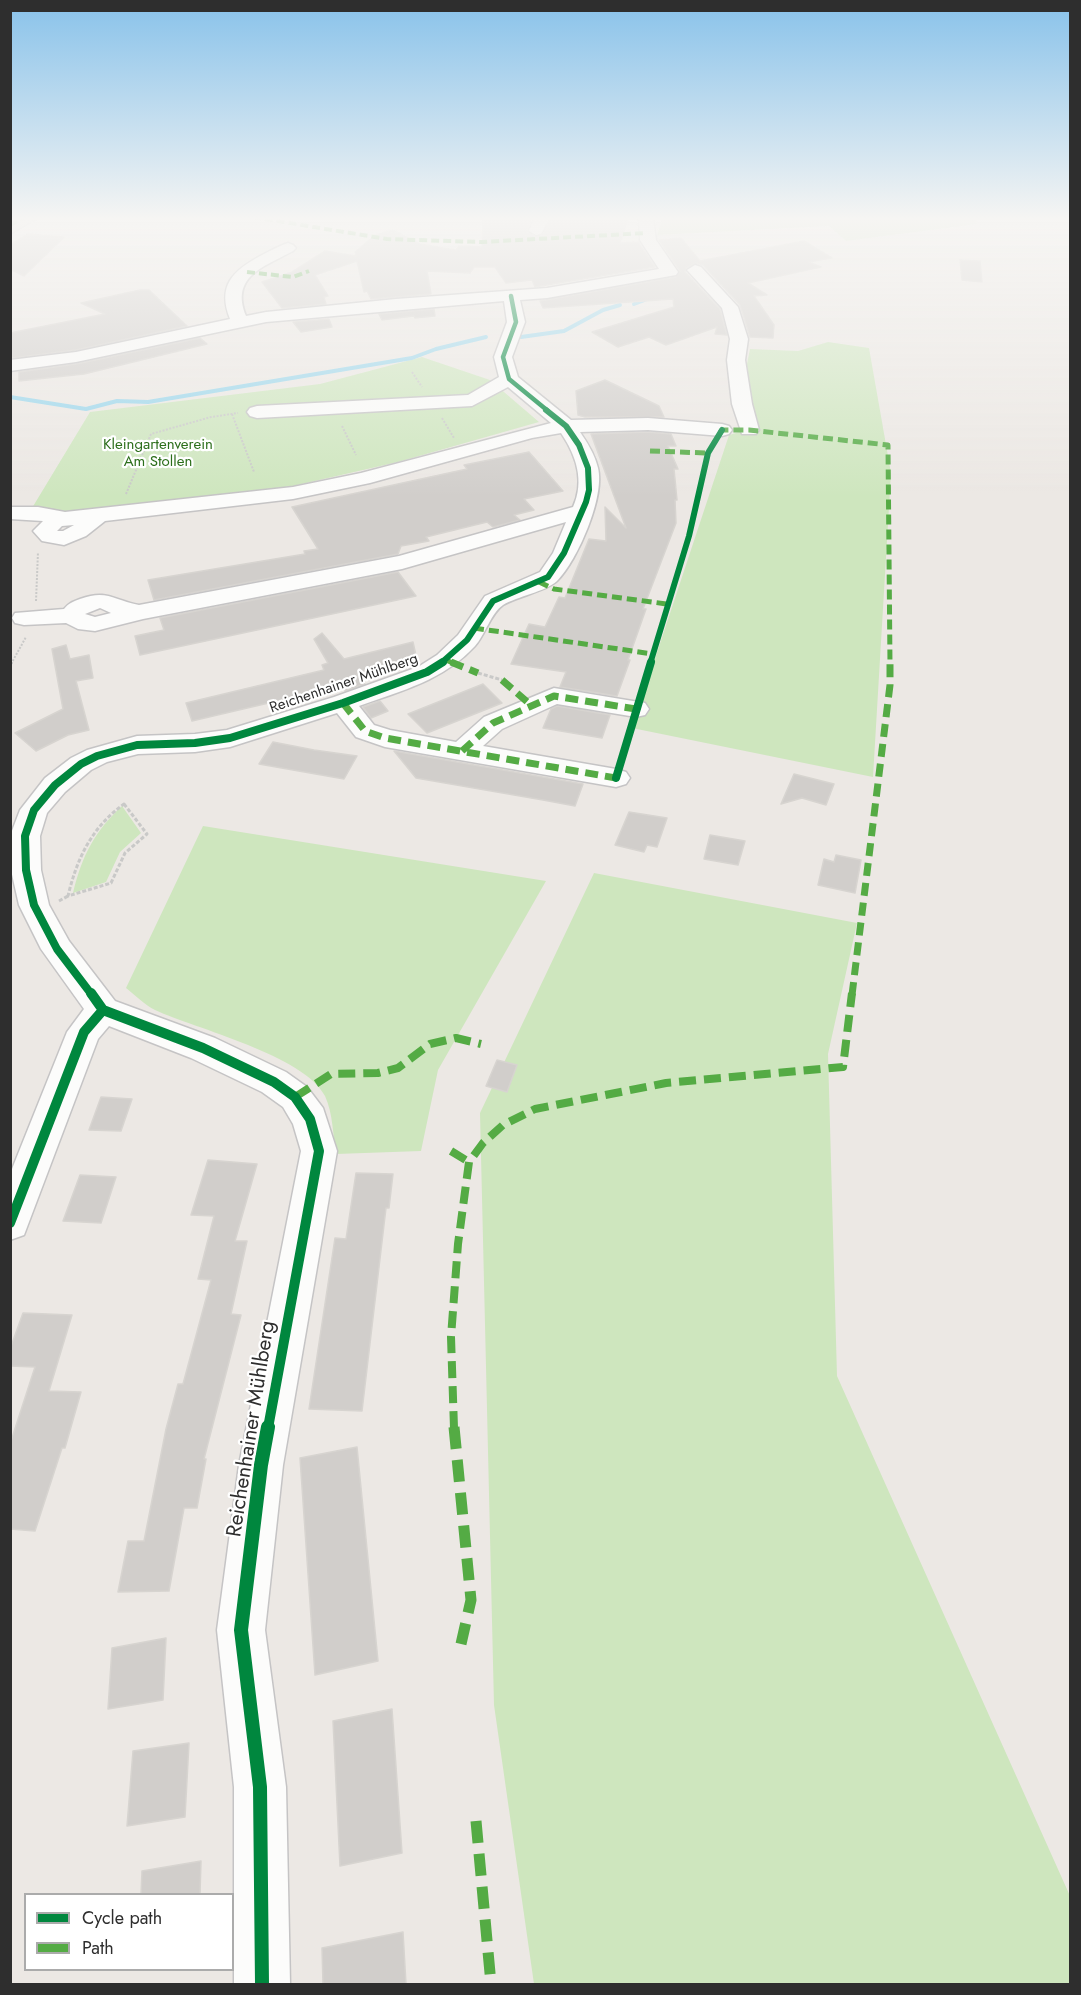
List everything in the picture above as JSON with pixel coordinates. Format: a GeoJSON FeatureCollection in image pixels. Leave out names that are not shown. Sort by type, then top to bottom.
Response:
{"type":"FeatureCollection","features":[{"type":"Feature","properties":{"kind":"street"},"geometry":{"type":"LineString","coordinates":[[234,310],[240,322]]}},
{"type":"Feature","properties":{"kind":"street"},"geometry":{"type":"LineString","coordinates":[[10,366],[76,357],[240,322],[328,310]]}},
{"type":"Feature","properties":{"kind":"street"},"geometry":{"type":"LineString","coordinates":[[256,412],[471,400],[509,379],[503,357],[516,322],[514,310]]}},
{"type":"Feature","properties":{"kind":"street"},"geometry":{"type":"LineString","coordinates":[[731,310],[739,339],[736,360],[742,404],[749,430]]}},
{"type":"Feature","properties":{"kind":"street","name":"Reichenhainer Mühlberg"},"geometry":{"type":"LineString","coordinates":[[262,1984],[260,1787],[241,1630],[261,1465],[318,1151],[310,1119],[295,1097],[274,1082],[202,1048],[103,1010],[57,949],[34,905],[26,870],[25,836],[34,810],[67,773],[97,756],[137,745],[195,743],[230,738],[343,703],[427,672],[446,660],[467,640],[493,601],[548,577],[564,553],[582,511],[589,490],[588,468],[579,445],[566,426],[509,379]]}},
{"type":"Feature","properties":{"kind":"street"},"geometry":{"type":"LineString","coordinates":[[10,513],[38,513],[66,519],[48,526],[44,531],[55,538],[79,533],[97,517],[293,493],[363,479],[530,433],[566,426],[648,424],[722,430]]}},
{"type":"Feature","properties":{"kind":"street"},"geometry":{"type":"LineString","coordinates":[[30,618],[72,616],[77,608],[85,604],[103,601],[122,609],[139,612],[184,605],[402,562],[582,511]]}},
{"type":"Feature","properties":{"kind":"street"},"geometry":{"type":"LineString","coordinates":[[462,751],[493,723],[554,696],[636,709]]}},
{"type":"Feature","properties":{"kind":"street","name":"Reichenhainer Mühlberg"},"geometry":{"type":"LineString","coordinates":[[343,703],[365,731],[386,738],[616,778]]}},
{"type":"Feature","properties":{"kind":"street"},"geometry":{"type":"LineString","coordinates":[[10,1223],[84,1032],[103,1010]]}},
{"type":"Feature","properties":{"kind":"path"},"geometry":{"type":"LineString","coordinates":[[333,408],[356,455]]}},
{"type":"Feature","properties":{"kind":"path"},"geometry":{"type":"LineString","coordinates":[[126,495],[151,434],[203,419],[256,412]]}},
{"type":"Feature","properties":{"kind":"path"},"geometry":{"type":"LineString","coordinates":[[232,414],[254,472]]}},
{"type":"Feature","properties":{"kind":"path"},"geometry":{"type":"LineString","coordinates":[[10,665],[30,618],[38,550],[26,532],[38,513]]}},
{"type":"Feature","properties":{"kind":"path"},"geometry":{"type":"LineString","coordinates":[[478,673],[502,680]]}},
{"type":"Feature","properties":{"kind":"path"},"geometry":{"type":"LineString","coordinates":[[58,902],[68,896],[111,883],[124,853],[147,834],[124,804],[100,824],[88,840],[75,869],[68,896]]}},
{"type":"Feature","properties":{"kind":"green space"},"geometry":{"type":"Polygon","coordinates":[[[828,342],[869,348],[891,473],[873,777],[632,728],[729,435],[743,431],[745,374],[750,349],[798,351],[828,342]]]}},
{"type":"Feature","properties":{"kind":"green space","name":"Kleingartenverein Am Stollen"},"geometry":{"type":"Polygon","coordinates":[[[422,357],[490,380],[539,422],[398,462],[293,486],[78,513],[29,513],[90,412],[320,384],[422,357]]]}},
{"type":"Feature","properties":{"kind":"green space"},"geometry":{"type":"Polygon","coordinates":[[[122,806],[141,833],[120,852],[106,882],[73,893],[90,845],[104,825],[122,806]]]}},
{"type":"Feature","properties":{"kind":"green space"},"geometry":{"type":"Polygon","coordinates":[[[203,826],[546,881],[438,1070],[421,1151],[336,1154],[328,1103],[313,1081],[273,1056],[155,1010],[126,988],[203,826]]]}},
{"type":"Feature","properties":{"kind":"green space"},"geometry":{"type":"Polygon","coordinates":[[[594,873],[857,923],[828,1054],[837,1376],[1070,1896],[1070,1984],[534,1984],[494,1705],[480,1113],[594,873]]]}},
{"type":"Feature","properties":{"kind":"building"},"geometry":{"type":"Polygon","coordinates":[[[96,310],[170,310],[187,326],[76,350],[12,358],[10,333],[105,314],[96,310]]]}},
{"type":"Feature","properties":{"kind":"building"},"geometry":{"type":"Polygon","coordinates":[[[434,310],[435,316],[382,320],[379,314],[434,310]]]}},
{"type":"Feature","properties":{"kind":"building"},"geometry":{"type":"Polygon","coordinates":[[[664,310],[720,310],[727,335],[715,334],[717,327],[666,345],[649,337],[618,347],[592,332],[664,310]]]}},
{"type":"Feature","properties":{"kind":"building"},"geometry":{"type":"Polygon","coordinates":[[[742,310],[764,310],[774,325],[773,338],[750,337],[742,310]]]}},
{"type":"Feature","properties":{"kind":"building"},"geometry":{"type":"Polygon","coordinates":[[[329,319],[332,327],[301,332],[293,322],[329,319]]]}},
{"type":"Feature","properties":{"kind":"building"},"geometry":{"type":"Polygon","coordinates":[[[200,338],[207,344],[84,374],[19,381],[19,372],[76,364],[200,338]]]}},
{"type":"Feature","properties":{"kind":"building"},"geometry":{"type":"Polygon","coordinates":[[[605,380],[659,406],[664,417],[585,417],[578,415],[576,391],[605,380]]]}},
{"type":"Feature","properties":{"kind":"building"},"geometry":{"type":"Polygon","coordinates":[[[648,432],[671,434],[676,446],[668,446],[678,469],[674,469],[677,500],[675,500],[676,523],[643,609],[646,609],[628,660],[630,660],[617,696],[560,687],[566,672],[511,664],[529,624],[545,627],[559,597],[565,598],[589,539],[606,541],[605,507],[626,528],[591,434],[648,432]]]}},
{"type":"Feature","properties":{"kind":"building"},"geometry":{"type":"Polygon","coordinates":[[[529,452],[563,491],[524,499],[534,510],[514,515],[520,520],[493,527],[487,522],[426,537],[429,541],[401,546],[398,554],[154,600],[148,580],[305,554],[304,551],[318,549],[292,507],[467,469],[464,465],[529,452]]]}},
{"type":"Feature","properties":{"kind":"building"},"geometry":{"type":"Polygon","coordinates":[[[398,572],[416,596],[140,655],[135,636],[164,630],[160,618],[398,572]]]}},
{"type":"Feature","properties":{"kind":"building"},"geometry":{"type":"Polygon","coordinates":[[[322,633],[344,659],[413,642],[417,660],[357,675],[365,684],[345,691],[341,686],[192,721],[186,703],[324,670],[322,665],[328,663],[314,639],[322,633]]]}},
{"type":"Feature","properties":{"kind":"building"},"geometry":{"type":"Polygon","coordinates":[[[66,645],[70,659],[89,655],[93,678],[76,681],[89,730],[68,735],[36,751],[15,733],[63,709],[52,649],[66,645]]]}},
{"type":"Feature","properties":{"kind":"building"},"geometry":{"type":"Polygon","coordinates":[[[483,684],[502,703],[427,733],[408,714],[483,684]]]}},
{"type":"Feature","properties":{"kind":"building"},"geometry":{"type":"Polygon","coordinates":[[[380,701],[388,711],[371,718],[363,707],[380,701]]]}},
{"type":"Feature","properties":{"kind":"building"},"geometry":{"type":"Polygon","coordinates":[[[557,706],[610,715],[602,738],[543,728],[551,709],[557,706]]]}},
{"type":"Feature","properties":{"kind":"building"},"geometry":{"type":"Polygon","coordinates":[[[273,742],[357,756],[344,779],[259,764],[273,742]]]}},
{"type":"Feature","properties":{"kind":"building"},"geometry":{"type":"Polygon","coordinates":[[[394,751],[583,784],[575,806],[416,778],[394,751]]]}},
{"type":"Feature","properties":{"kind":"building"},"geometry":{"type":"Polygon","coordinates":[[[794,774],[834,784],[826,805],[802,798],[781,804],[794,774]]]}},
{"type":"Feature","properties":{"kind":"building"},"geometry":{"type":"Polygon","coordinates":[[[629,812],[667,818],[657,847],[647,845],[644,852],[615,845],[629,812]]]}},
{"type":"Feature","properties":{"kind":"building"},"geometry":{"type":"Polygon","coordinates":[[[710,835],[745,841],[738,865],[704,859],[710,835]]]}},
{"type":"Feature","properties":{"kind":"building"},"geometry":{"type":"Polygon","coordinates":[[[836,855],[861,860],[855,893],[818,885],[824,859],[834,862],[836,855]]]}},
{"type":"Feature","properties":{"kind":"building"},"geometry":{"type":"Polygon","coordinates":[[[497,1060],[517,1065],[507,1092],[486,1086],[497,1060]]]}},
{"type":"Feature","properties":{"kind":"building"},"geometry":{"type":"Polygon","coordinates":[[[101,1097],[132,1099],[121,1131],[89,1130],[101,1097]]]}},
{"type":"Feature","properties":{"kind":"building"},"geometry":{"type":"Polygon","coordinates":[[[208,1160],[257,1164],[235,1241],[247,1241],[231,1314],[241,1315],[204,1459],[206,1459],[197,1508],[184,1508],[169,1591],[118,1592],[128,1541],[144,1541],[166,1429],[178,1384],[183,1384],[211,1280],[198,1279],[214,1216],[191,1215],[208,1160]]]}},
{"type":"Feature","properties":{"kind":"building"},"geometry":{"type":"Polygon","coordinates":[[[356,1173],[393,1174],[389,1208],[386,1208],[362,1411],[309,1409],[335,1238],[346,1239],[356,1173]]]}},
{"type":"Feature","properties":{"kind":"building"},"geometry":{"type":"Polygon","coordinates":[[[80,1175],[116,1177],[101,1223],[63,1221],[80,1175]]]}},
{"type":"Feature","properties":{"kind":"building"},"geometry":{"type":"Polygon","coordinates":[[[23,1313],[72,1315],[49,1391],[81,1392],[65,1448],[62,1448],[35,1531],[10,1529],[10,1444],[35,1367],[10,1366],[10,1349],[23,1313]]]}},
{"type":"Feature","properties":{"kind":"building"},"geometry":{"type":"Polygon","coordinates":[[[357,1447],[378,1661],[315,1675],[300,1458],[357,1447]]]}},
{"type":"Feature","properties":{"kind":"building"},"geometry":{"type":"Polygon","coordinates":[[[166,1638],[163,1700],[108,1709],[112,1648],[166,1638]]]}},
{"type":"Feature","properties":{"kind":"building"},"geometry":{"type":"Polygon","coordinates":[[[392,1709],[402,1853],[340,1866],[333,1721],[392,1709]]]}},
{"type":"Feature","properties":{"kind":"building"},"geometry":{"type":"Polygon","coordinates":[[[189,1743],[185,1817],[127,1826],[133,1751],[189,1743]]]}},
{"type":"Feature","properties":{"kind":"building"},"geometry":{"type":"Polygon","coordinates":[[[201,1861],[200,1893],[141,1893],[142,1871],[201,1861]]]}},
{"type":"Feature","properties":{"kind":"building"},"geometry":{"type":"Polygon","coordinates":[[[403,1932],[406,1984],[323,1984],[322,1948],[403,1932]]]}},
{"type":"Feature","properties":{"kind":"waterway"},"geometry":{"type":"LineString","coordinates":[[521,337],[564,331],[603,310]]}},
{"type":"Feature","properties":{"kind":"waterway"},"geometry":{"type":"LineString","coordinates":[[10,397],[86,409],[117,401],[148,402],[412,358],[436,349],[486,337]]}},
{"type":"Feature","properties":{"kind":"marked path"},"geometry":{"type":"LineString","coordinates":[[461,1644],[471,1600],[454,1438],[451,1337],[458,1244],[469,1162],[483,1143],[503,1125],[535,1109],[666,1083],[843,1067],[890,685],[888,445],[749,430],[722,430],[720,433]]}},
{"type":"Feature","properties":{"kind":"marked path"},"geometry":{"type":"LineString","coordinates":[[650,451],[708,453]]}},
{"type":"Feature","properties":{"kind":"marked path"},"geometry":{"type":"LineString","coordinates":[[539,582],[554,589],[667,604]]}},
{"type":"Feature","properties":{"kind":"marked path"},"geometry":{"type":"LineString","coordinates":[[474,628],[653,654]]}},
{"type":"Feature","properties":{"kind":"marked path"},"geometry":{"type":"LineString","coordinates":[[446,660],[478,673]]}},
{"type":"Feature","properties":{"kind":"marked path"},"geometry":{"type":"LineString","coordinates":[[502,680],[532,706]]}},
{"type":"Feature","properties":{"kind":"marked path"},"geometry":{"type":"LineString","coordinates":[[462,751],[493,723],[554,696],[636,709]]}},
{"type":"Feature","properties":{"kind":"marked path"},"geometry":{"type":"LineString","coordinates":[[343,703],[365,731],[385,738],[616,778],[618,774]]}},
{"type":"Feature","properties":{"kind":"marked path"},"geometry":{"type":"LineString","coordinates":[[295,1097],[331,1074],[378,1073],[398,1068],[430,1044],[456,1038],[481,1044]]}},
{"type":"Feature","properties":{"kind":"marked path"},"geometry":{"type":"LineString","coordinates":[[451,1151],[469,1162]]}},
{"type":"Feature","properties":{"kind":"marked path"},"geometry":{"type":"LineString","coordinates":[[476,1821],[491,1984]]}},
{"type":"Feature","properties":{"kind":"cycle path"},"geometry":{"type":"LineString","coordinates":[[10,1223],[84,1032],[103,1010],[57,949],[34,905],[26,870],[25,836],[34,810],[55,785],[81,764],[97,756],[137,745],[195,743],[230,738],[343,703],[427,672],[446,660],[467,640],[493,601],[548,577],[564,553],[586,502],[589,490],[588,468],[579,445],[566,426],[509,379],[503,357],[516,322],[514,310]]}},
{"type":"Feature","properties":{"kind":"cycle path"},"geometry":{"type":"LineString","coordinates":[[616,778],[689,536],[708,453],[722,430]]}},
{"type":"Feature","properties":{"kind":"cycle path"},"geometry":{"type":"LineString","coordinates":[[103,1010],[203,1048],[274,1082],[295,1097],[310,1119],[319,1151],[261,1465],[241,1630],[260,1787],[262,1984]]}}]}
